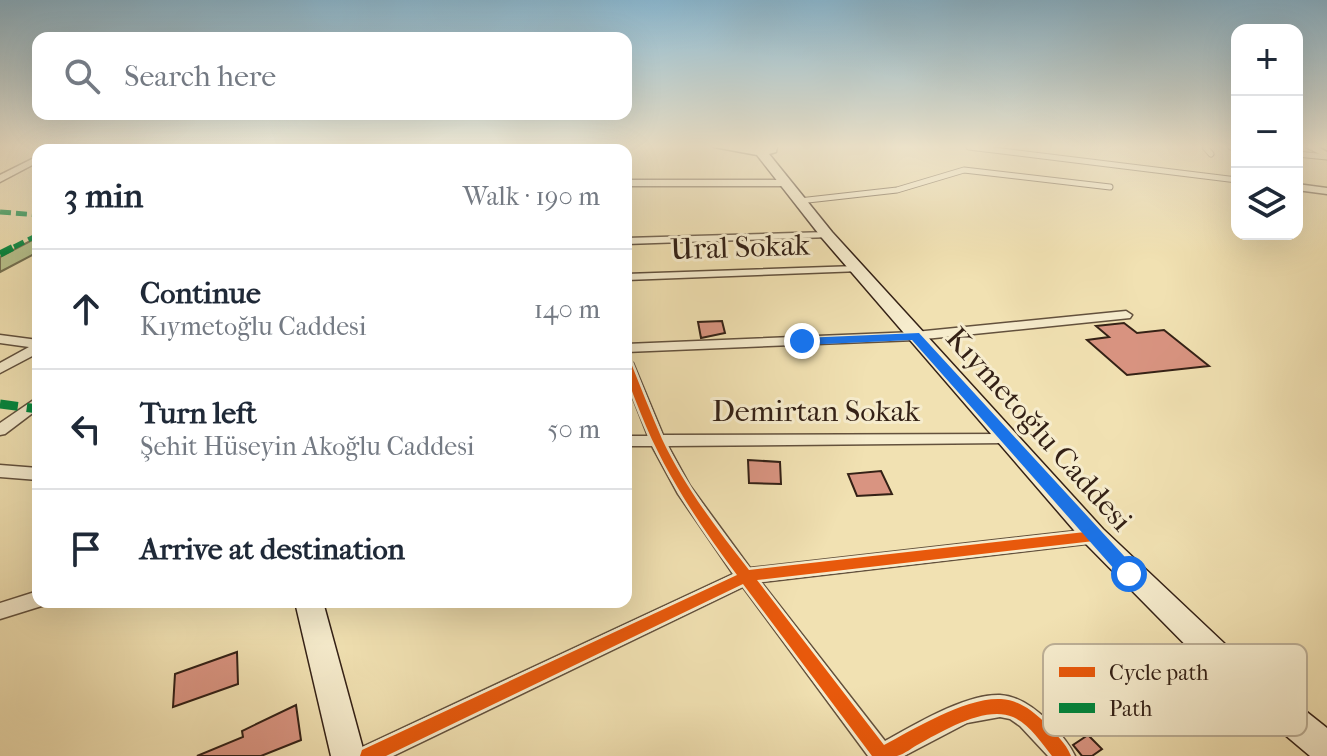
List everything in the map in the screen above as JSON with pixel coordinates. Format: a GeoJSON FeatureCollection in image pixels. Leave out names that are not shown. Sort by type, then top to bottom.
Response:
{"type":"FeatureCollection","features":[{"type":"Feature","properties":{"kind":"main road","name":"Kıymetoğlu Caddesi"},"geometry":{"type":"LineString","coordinates":[[784,183],[915,336],[1094,536],[1204,644]]}},
{"type":"Feature","properties":{"kind":"main road"},"geometry":{"type":"LineString","coordinates":[[311,608],[348,756]]}},
{"type":"Feature","properties":{"kind":"main road","name":"Kıymetoğlu Caddesi"},"geometry":{"type":"LineString","coordinates":[[1307,733],[1327,749]]}},
{"type":"Feature","properties":{"kind":"street"},"geometry":{"type":"LineString","coordinates":[[632,183],[784,183]]}},
{"type":"Feature","properties":{"kind":"street"},"geometry":{"type":"LineString","coordinates":[[1303,188],[1327,191]]}},
{"type":"Feature","properties":{"kind":"street"},"geometry":{"type":"LineString","coordinates":[[632,241],[827,235]]}},
{"type":"Feature","properties":{"kind":"street","name":"Ural Sokak"},"geometry":{"type":"LineString","coordinates":[[632,277],[857,269]]}},
{"type":"Feature","properties":{"kind":"street"},"geometry":{"type":"LineString","coordinates":[[632,348],[915,336],[1126,315]]}},
{"type":"Feature","properties":{"kind":"street"},"geometry":{"type":"LineString","coordinates":[[0,339],[32,344]]}},
{"type":"Feature","properties":{"kind":"street"},"geometry":{"type":"LineString","coordinates":[[0,369],[32,349]]}},
{"type":"Feature","properties":{"kind":"street"},"geometry":{"type":"LineString","coordinates":[[632,378],[657,440],[684,490],[882,755],[982,706],[1001,705],[1024,716],[1043,735]]}},
{"type":"Feature","properties":{"kind":"street"},"geometry":{"type":"LineString","coordinates":[[0,430],[32,406]]}},
{"type":"Feature","properties":{"kind":"street","name":"Demirtan Sokak"},"geometry":{"type":"LineString","coordinates":[[632,441],[1006,438]]}},
{"type":"Feature","properties":{"kind":"street"},"geometry":{"type":"LineString","coordinates":[[1,476],[32,474]]}},
{"type":"Feature","properties":{"kind":"street"},"geometry":{"type":"LineString","coordinates":[[368,756],[747,576],[1094,536]]}},
{"type":"Feature","properties":{"kind":"street"},"geometry":{"type":"LineString","coordinates":[[0,611],[32,601]]}},
{"type":"Feature","properties":{"kind":"street"},"geometry":{"type":"LineString","coordinates":[[1044,736],[1063,756]]}},
{"type":"Feature","properties":{"kind":"lane"},"geometry":{"type":"LineString","coordinates":[[799,201],[897,190],[923,182]]}},
{"type":"Feature","properties":{"kind":"lane"},"geometry":{"type":"LineString","coordinates":[[1069,182],[1110,187]]}},
{"type":"Feature","properties":{"kind":"green space"},"geometry":{"type":"Polygon","coordinates":[[[32,240],[32,255],[0,272],[0,257],[32,240]]]}},
{"type":"Feature","properties":{"kind":"building"},"geometry":{"type":"Polygon","coordinates":[[[722,321],[725,333],[701,338],[698,322],[722,321]]]}},
{"type":"Feature","properties":{"kind":"building"},"geometry":{"type":"Polygon","coordinates":[[[1124,323],[1137,333],[1164,330],[1209,366],[1127,375],[1087,340],[1109,337],[1096,326],[1124,323]]]}},
{"type":"Feature","properties":{"kind":"building"},"geometry":{"type":"Polygon","coordinates":[[[748,460],[780,462],[781,484],[749,483],[748,460]]]}},
{"type":"Feature","properties":{"kind":"building"},"geometry":{"type":"Polygon","coordinates":[[[881,471],[892,494],[857,496],[848,474],[881,471]]]}},
{"type":"Feature","properties":{"kind":"building"},"geometry":{"type":"Polygon","coordinates":[[[237,652],[238,684],[173,707],[175,674],[237,652]]]}},
{"type":"Feature","properties":{"kind":"building"},"geometry":{"type":"Polygon","coordinates":[[[296,705],[301,740],[261,756],[197,756],[243,737],[242,731],[296,705]]]}},
{"type":"Feature","properties":{"kind":"building"},"geometry":{"type":"Polygon","coordinates":[[[1089,736],[1102,749],[1092,756],[1082,756],[1073,745],[1089,736]]]}},
{"type":"Feature","properties":{"kind":"marked path"},"geometry":{"type":"LineString","coordinates":[[0,212],[32,215]]}},
{"type":"Feature","properties":{"kind":"marked path"},"geometry":{"type":"LineString","coordinates":[[0,254],[32,238]]}},
{"type":"Feature","properties":{"kind":"marked path"},"geometry":{"type":"LineString","coordinates":[[0,404],[32,408]]}},
{"type":"Feature","properties":{"kind":"cycle path"},"geometry":{"type":"LineString","coordinates":[[632,378],[657,440],[684,490],[720,543],[882,755],[947,721],[984,708],[1000,706],[1014,709],[1043,732]]}},
{"type":"Feature","properties":{"kind":"cycle path"},"geometry":{"type":"LineString","coordinates":[[368,756],[747,576],[1094,536]]}},
{"type":"Feature","properties":{"kind":"cycle path"},"geometry":{"type":"LineString","coordinates":[[1046,736],[1063,756]]}},
{"type":"Feature","properties":{"kind":"route"},"geometry":{"type":"LineString","coordinates":[[802,341],[915,336],[1129,574]]}}]}
